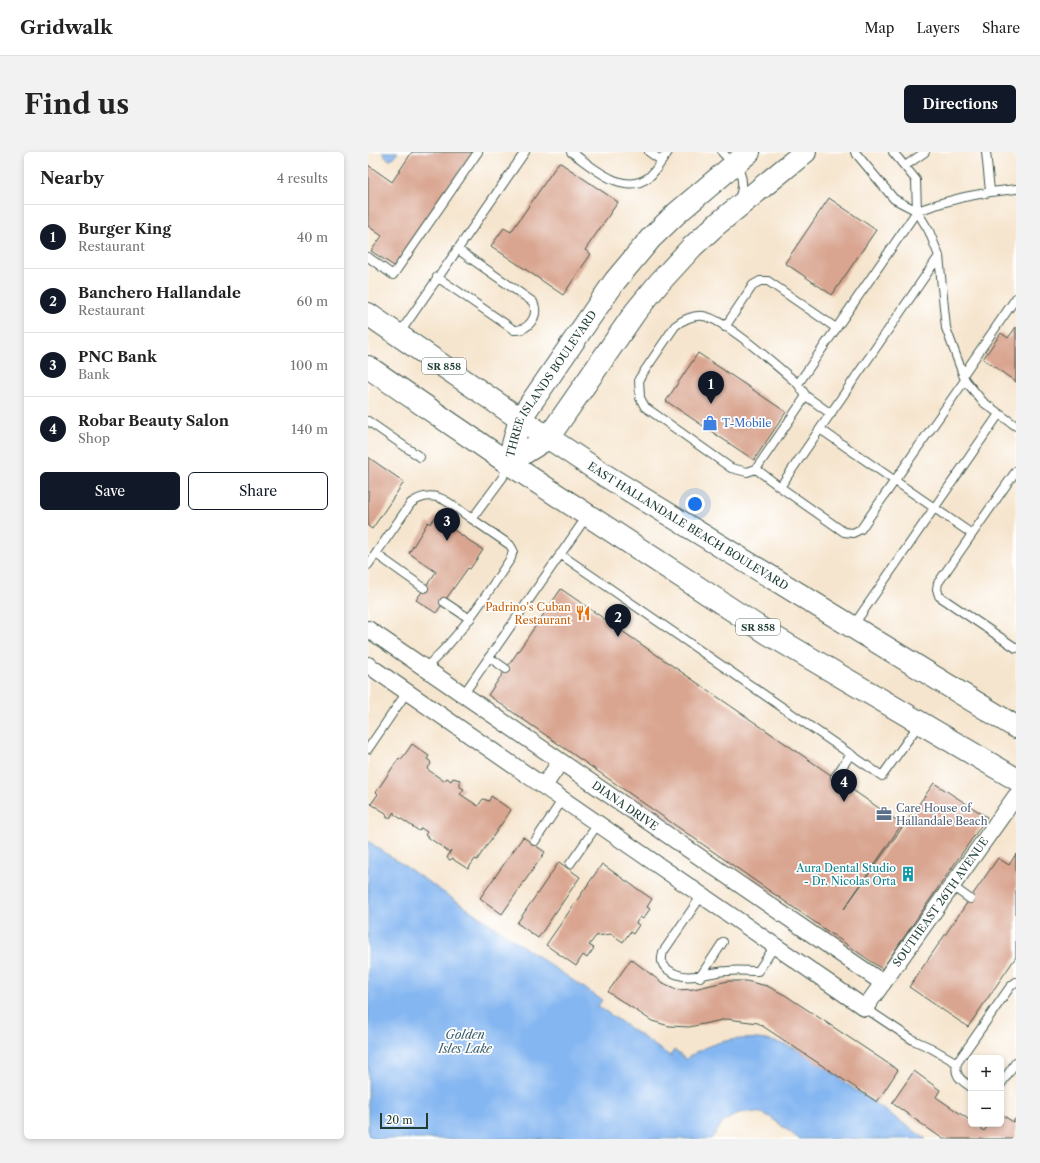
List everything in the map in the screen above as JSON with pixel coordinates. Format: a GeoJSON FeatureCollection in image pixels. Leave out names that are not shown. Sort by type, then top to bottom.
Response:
{"type":"FeatureCollection","features":[{"type":"Feature","properties":{"kind":"main road","name":"THREE ISLANDS BOULEVARD"},"geometry":{"type":"LineString","coordinates":[[508,463],[548,438],[636,311],[659,282],[692,247],[735,209],[805,152]]}},
{"type":"Feature","properties":{"kind":"main road","name":"THREE ISLANDS BOULEVARD"},"geometry":{"type":"LineString","coordinates":[[508,463],[520,419],[615,281],[676,213],[735,156]]}},
{"type":"Feature","properties":{"kind":"main road","name":"EAST HALLANDALE BEACH BOULEVARD"},"geometry":{"type":"LineString","coordinates":[[368,314],[520,419],[606,476],[1016,728]]}},
{"type":"Feature","properties":{"kind":"main road","name":"SR 858"},"geometry":{"type":"LineString","coordinates":[[368,366],[508,463],[769,634],[1016,779]]}},
{"type":"Feature","properties":{"kind":"street","name":"DIANA DRIVE"},"geometry":{"type":"LineString","coordinates":[[368,629],[883,983]]}},
{"type":"Feature","properties":{"kind":"street"},"geometry":{"type":"LineString","coordinates":[[368,665],[864,1008]]}},
{"type":"Feature","properties":{"kind":"street"},"geometry":{"type":"LineString","coordinates":[[544,786],[560,762]]}},
{"type":"Feature","properties":{"kind":"street","name":"SOUTHEAST 26TH AVENUE"},"geometry":{"type":"LineString","coordinates":[[864,1008],[1016,796]]}},
{"type":"Feature","properties":{"kind":"lane"},"geometry":{"type":"LineString","coordinates":[[368,257],[393,275],[478,152]]}},
{"type":"Feature","properties":{"kind":"lane"},"geometry":{"type":"LineString","coordinates":[[398,334],[525,152]]}},
{"type":"Feature","properties":{"kind":"lane"},"geometry":{"type":"LineString","coordinates":[[571,152],[613,180],[630,183],[644,180],[650,175],[668,152]]}},
{"type":"Feature","properties":{"kind":"lane"},"geometry":{"type":"LineString","coordinates":[[650,152],[662,161]]}},
{"type":"Feature","properties":{"kind":"lane"},"geometry":{"type":"LineString","coordinates":[[855,152],[894,199],[917,211]]}},
{"type":"Feature","properties":{"kind":"lane"},"geometry":{"type":"LineString","coordinates":[[893,152],[916,180],[917,211],[929,231],[939,256],[946,328],[964,377],[983,402],[1016,426]]}},
{"type":"Feature","properties":{"kind":"lane"},"geometry":{"type":"LineString","coordinates":[[905,166],[925,152]]}},
{"type":"Feature","properties":{"kind":"lane"},"geometry":{"type":"LineString","coordinates":[[986,152],[990,191]]}},
{"type":"Feature","properties":{"kind":"lane"},"geometry":{"type":"LineString","coordinates":[[735,156],[743,177],[743,188],[735,209]]}},
{"type":"Feature","properties":{"kind":"lane"},"geometry":{"type":"LineString","coordinates":[[798,384],[917,211],[944,201],[990,191],[1016,189]]}},
{"type":"Feature","properties":{"kind":"lane"},"geometry":{"type":"LineString","coordinates":[[437,277],[514,330],[521,330],[527,327],[535,316],[536,309],[533,302],[456,249]]}},
{"type":"Feature","properties":{"kind":"lane"},"geometry":{"type":"LineString","coordinates":[[780,487],[939,256]]}},
{"type":"Feature","properties":{"kind":"lane"},"geometry":{"type":"LineString","coordinates":[[725,327],[753,285],[760,281],[768,281],[836,328]]}},
{"type":"Feature","properties":{"kind":"lane"},"geometry":{"type":"LineString","coordinates":[[756,469],[844,532],[853,533],[861,529],[1016,298]]}},
{"type":"Feature","properties":{"kind":"lane"},"geometry":{"type":"LineString","coordinates":[[806,396],[756,469],[747,472],[731,468],[645,407],[640,398],[639,379],[675,326],[682,321],[702,316],[712,318],[763,354],[798,384],[806,396],[831,414]]}},
{"type":"Feature","properties":{"kind":"lane"},"geometry":{"type":"LineString","coordinates":[[852,627],[999,414]]}},
{"type":"Feature","properties":{"kind":"lane"},"geometry":{"type":"LineString","coordinates":[[368,421],[420,457]]}},
{"type":"Feature","properties":{"kind":"lane"},"geometry":{"type":"LineString","coordinates":[[820,429],[972,534]]}},
{"type":"Feature","properties":{"kind":"lane"},"geometry":{"type":"LineString","coordinates":[[472,519],[502,477],[508,463]]}},
{"type":"Feature","properties":{"kind":"lane"},"geometry":{"type":"LineString","coordinates":[[1016,471],[938,583],[937,589],[939,596],[1016,648]]}},
{"type":"Feature","properties":{"kind":"lane"},"geometry":{"type":"LineString","coordinates":[[368,566],[411,503],[420,497],[429,495],[439,496],[510,545],[513,550],[511,558],[470,620],[443,652],[424,668]]}},
{"type":"Feature","properties":{"kind":"lane"},"geometry":{"type":"LineString","coordinates":[[463,695],[587,515]]}},
{"type":"Feature","properties":{"kind":"lane"},"geometry":{"type":"LineString","coordinates":[[376,554],[424,588]]}},
{"type":"Feature","properties":{"kind":"lane"},"geometry":{"type":"LineString","coordinates":[[560,554],[882,776],[920,723]]}},
{"type":"Feature","properties":{"kind":"lane"},"geometry":{"type":"LineString","coordinates":[[444,602],[470,620]]}},
{"type":"Feature","properties":{"kind":"lane"},"geometry":{"type":"LineString","coordinates":[[489,657],[506,668]]}},
{"type":"Feature","properties":{"kind":"lane"},"geometry":{"type":"LineString","coordinates":[[368,749],[407,692]]}},
{"type":"Feature","properties":{"kind":"lane"},"geometry":{"type":"LineString","coordinates":[[835,778],[851,754]]}},
{"type":"Feature","properties":{"kind":"lane"},"geometry":{"type":"LineString","coordinates":[[535,841],[564,800]]}},
{"type":"Feature","properties":{"kind":"lane"},"geometry":{"type":"LineString","coordinates":[[570,864],[598,824]]}},
{"type":"Feature","properties":{"kind":"lane"},"geometry":{"type":"LineString","coordinates":[[952,886],[970,899]]}},
{"type":"Feature","properties":{"kind":"lane"},"geometry":{"type":"LineString","coordinates":[[702,895],[663,952],[661,959],[663,965],[670,971],[690,978],[727,971],[758,971],[775,946]]}},
{"type":"Feature","properties":{"kind":"lane"},"geometry":{"type":"LineString","coordinates":[[700,977],[724,942]]}},
{"type":"Feature","properties":{"kind":"lane"},"geometry":{"type":"LineString","coordinates":[[968,1085],[958,1078],[955,1071],[957,1063],[1010,986],[1016,982]]}},
{"type":"Feature","properties":{"kind":"lane"},"geometry":{"type":"LineString","coordinates":[[864,1008],[913,1040],[931,1048],[957,1063]]}},
{"type":"Feature","properties":{"kind":"lane"},"geometry":{"type":"LineString","coordinates":[[1004,1080],[1016,1062]]}},
{"type":"Feature","properties":{"kind":"water"},"geometry":{"type":"Polygon","coordinates":[[[382,152],[398,152],[389,160],[382,152]]]}},
{"type":"Feature","properties":{"kind":"water","name":"Golden Isles Lake"},"geometry":{"type":"Polygon","coordinates":[[[368,841],[602,1000],[598,1006],[670,1056],[674,1050],[686,1059],[711,1045],[740,1039],[768,1040],[782,1044],[796,1049],[811,1058],[926,1139],[799,1139],[770,1117],[761,1113],[750,1112],[739,1113],[723,1122],[711,1139],[368,1139],[368,841]]]}},
{"type":"Feature","properties":{"kind":"building"},"geometry":{"type":"Polygon","coordinates":[[[412,152],[473,152],[394,266],[371,251],[382,236],[368,226],[368,165],[392,182],[412,152]]]}},
{"type":"Feature","properties":{"kind":"building"},"geometry":{"type":"Polygon","coordinates":[[[559,162],[618,202],[585,250],[591,254],[563,295],[491,246],[504,228],[511,232],[559,162]]]}},
{"type":"Feature","properties":{"kind":"building"},"geometry":{"type":"Polygon","coordinates":[[[829,198],[876,230],[832,295],[785,263],[829,198]]]}},
{"type":"Feature","properties":{"kind":"building"},"geometry":{"type":"Polygon","coordinates":[[[1016,327],[1016,382],[983,359],[1001,333],[1008,338],[1016,327]]]}},
{"type":"Feature","properties":{"kind":"building"},"geometry":{"type":"Polygon","coordinates":[[[698,353],[786,412],[754,460],[666,401],[698,353]]]}},
{"type":"Feature","properties":{"kind":"building"},"geometry":{"type":"Polygon","coordinates":[[[368,457],[404,482],[372,529],[368,526],[368,457]]]}},
{"type":"Feature","properties":{"kind":"building"},"geometry":{"type":"Polygon","coordinates":[[[435,517],[483,550],[470,569],[468,568],[436,613],[416,600],[436,572],[409,553],[428,522],[430,524],[435,517]]]}},
{"type":"Feature","properties":{"kind":"building"},"geometry":{"type":"Polygon","coordinates":[[[561,589],[902,824],[844,909],[934,783],[987,817],[882,969],[488,695],[561,589]]]}},
{"type":"Feature","properties":{"kind":"building"},"geometry":{"type":"Polygon","coordinates":[[[412,744],[429,756],[427,759],[431,764],[427,769],[444,781],[447,778],[451,781],[453,778],[460,780],[460,787],[464,789],[460,794],[478,806],[483,799],[489,801],[491,796],[511,810],[477,860],[475,859],[468,869],[453,858],[450,860],[447,858],[451,850],[449,852],[425,835],[427,832],[421,828],[419,831],[394,814],[394,812],[390,818],[387,818],[386,813],[371,804],[378,794],[376,792],[399,758],[401,760],[412,744]]]}},
{"type":"Feature","properties":{"kind":"building"},"geometry":{"type":"Polygon","coordinates":[[[523,837],[545,852],[502,914],[480,898],[523,837]]]}},
{"type":"Feature","properties":{"kind":"building"},"geometry":{"type":"Polygon","coordinates":[[[1016,854],[1016,957],[968,1027],[909,987],[998,858],[1009,865],[1016,854]]]}},
{"type":"Feature","properties":{"kind":"building"},"geometry":{"type":"Polygon","coordinates":[[[559,862],[580,877],[538,938],[517,923],[559,862]]]}},
{"type":"Feature","properties":{"kind":"building"},"geometry":{"type":"Polygon","coordinates":[[[602,864],[652,899],[647,907],[650,909],[643,919],[640,917],[636,923],[639,925],[633,934],[630,932],[623,942],[611,934],[596,936],[589,945],[594,948],[587,958],[583,955],[576,966],[546,945],[602,864]]]}},
{"type":"Feature","properties":{"kind":"building"},"geometry":{"type":"Polygon","coordinates":[[[631,959],[661,982],[678,990],[694,989],[728,981],[746,981],[767,986],[785,995],[898,1070],[877,1102],[758,1023],[727,1019],[689,1027],[669,1026],[652,1021],[608,992],[631,959]]]}},
{"type":"Feature","properties":{"kind":"building"},"geometry":{"type":"Polygon","coordinates":[[[914,1071],[940,1090],[936,1097],[968,1119],[968,1127],[979,1127],[984,1131],[987,1127],[1004,1127],[1004,1116],[1013,1122],[1016,1118],[1016,1139],[943,1139],[892,1103],[914,1071]]]}},
{"type":"Feature","properties":{"kind":"place","name":"Burger King"},"geometry":{"type":"Point","coordinates":[711,404]}},
{"type":"Feature","properties":{"kind":"place","name":"T-Mobile"},"geometry":{"type":"Point","coordinates":[710,423]}},
{"type":"Feature","properties":{"kind":"place","name":"PNC Bank"},"geometry":{"type":"Point","coordinates":[447,541]}},
{"type":"Feature","properties":{"kind":"place","name":"Padrino’s Cuban Restaurant"},"geometry":{"type":"Point","coordinates":[583,613]}},
{"type":"Feature","properties":{"kind":"place","name":"Banchero Hallandale"},"geometry":{"type":"Point","coordinates":[618,637]}},
{"type":"Feature","properties":{"kind":"place","name":"Robar Beauty Salon"},"geometry":{"type":"Point","coordinates":[844,802]}},
{"type":"Feature","properties":{"kind":"place","name":"Care House of Hallandale Beach"},"geometry":{"type":"Point","coordinates":[884,814]}},
{"type":"Feature","properties":{"kind":"place","name":"Aura Dental Studio - Dr. Nicolas Orta"},"geometry":{"type":"Point","coordinates":[908,874]}}]}
